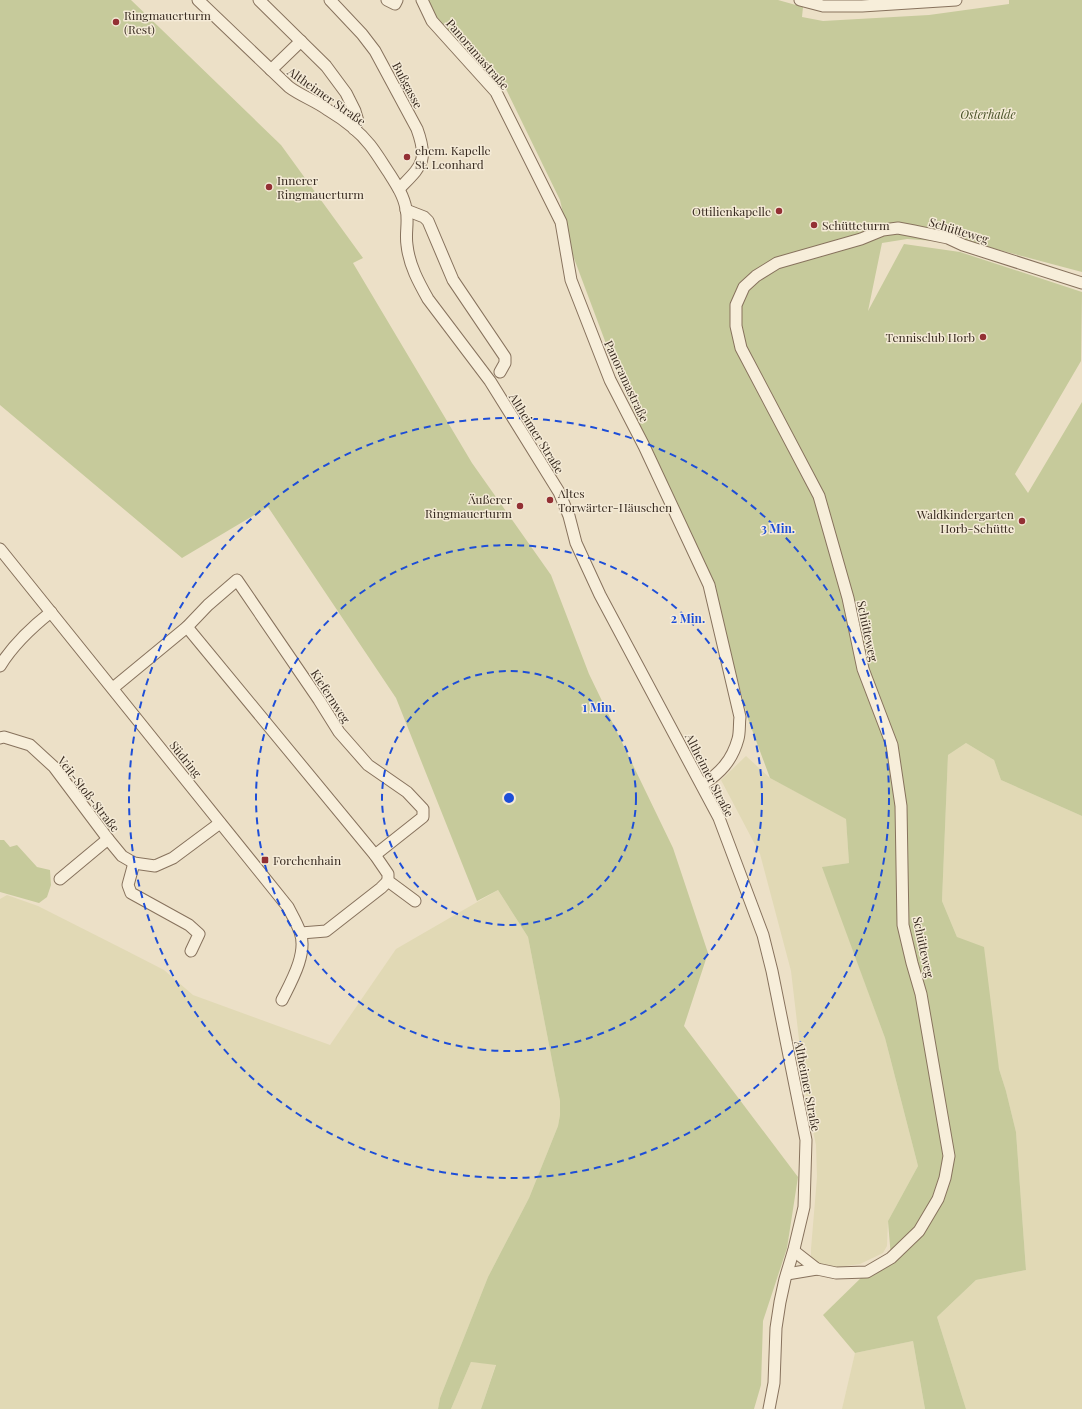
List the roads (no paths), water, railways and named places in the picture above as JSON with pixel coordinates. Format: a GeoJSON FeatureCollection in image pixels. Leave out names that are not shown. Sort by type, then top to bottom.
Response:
{"type":"FeatureCollection","features":[{"type":"Feature","properties":{"kind":"street","name":"Altheimer Straße"},"geometry":{"type":"LineString","coordinates":[[198,0],[289,87],[328,110],[370,144],[399,189],[406,210],[407,246],[413,270],[420,285],[428,299],[490,381],[559,492],[569,516],[576,543],[600,595],[719,818],[764,935],[806,1140],[804,1207],[780,1302],[776,1328],[774,1383],[769,1409]]}},
{"type":"Feature","properties":{"kind":"street"},"geometry":{"type":"LineString","coordinates":[[259,0],[326,66],[346,93],[358,121],[354,130]]}},
{"type":"Feature","properties":{"kind":"street","name":"Bußgasse"},"geometry":{"type":"LineString","coordinates":[[330,0],[362,34],[375,51],[420,138],[423,160],[420,167],[399,189]]}},
{"type":"Feature","properties":{"kind":"street"},"geometry":{"type":"LineString","coordinates":[[387,0],[395,4],[398,0]]}},
{"type":"Feature","properties":{"kind":"street","name":"Panoramastraße"},"geometry":{"type":"LineString","coordinates":[[422,0],[432,21],[496,92],[561,222],[571,280],[608,373],[709,585],[740,717],[739,738],[732,756],[717,774],[702,785]]}},
{"type":"Feature","properties":{"kind":"street"},"geometry":{"type":"LineString","coordinates":[[800,0],[823,6],[862,6],[956,0]]}},
{"type":"Feature","properties":{"kind":"street"},"geometry":{"type":"LineString","coordinates":[[271,70],[300,41]]}},
{"type":"Feature","properties":{"kind":"street"},"geometry":{"type":"LineString","coordinates":[[406,210],[424,217],[428,221],[453,280],[505,357],[505,363],[500,372]]}},
{"type":"Feature","properties":{"kind":"street","name":"Schütteweg"},"geometry":{"type":"LineString","coordinates":[[787,1274],[817,1269],[836,1273],[867,1272],[891,1258],[918,1231],[938,1199],[945,1178],[949,1156],[921,994],[903,925],[901,806],[892,745],[863,669],[848,598],[819,496],[740,348],[736,326],[736,305],[744,287],[756,276],[777,263],[855,241],[882,230],[898,228],[948,238],[963,245],[1082,283]]}},
{"type":"Feature","properties":{"kind":"street","name":"Südring"},"geometry":{"type":"LineString","coordinates":[[0,549],[288,907],[301,933],[302,952],[296,972],[282,1000]]}},
{"type":"Feature","properties":{"kind":"street","name":"Kiefernweg"},"geometry":{"type":"LineString","coordinates":[[188,627],[208,605],[237,580],[319,700],[339,732],[368,765],[407,792],[423,808],[422,817],[375,855]]}},
{"type":"Feature","properties":{"kind":"street"},"geometry":{"type":"LineString","coordinates":[[0,666],[7,654],[38,622],[51,612]]}},
{"type":"Feature","properties":{"kind":"street"},"geometry":{"type":"LineString","coordinates":[[113,688],[188,627],[375,855],[388,874],[388,881],[326,931],[301,933]]}},
{"type":"Feature","properties":{"kind":"street","name":"Veit-Stoß-Straße"},"geometry":{"type":"LineString","coordinates":[[0,738],[4,737],[30,745],[54,767],[122,856],[134,863],[155,866],[173,858],[220,823]]}},
{"type":"Feature","properties":{"kind":"street"},"geometry":{"type":"LineString","coordinates":[[60,879],[108,839]]}},
{"type":"Feature","properties":{"kind":"street"},"geometry":{"type":"LineString","coordinates":[[134,863],[128,885],[131,893],[189,924],[199,934],[191,951]]}},
{"type":"Feature","properties":{"kind":"street"},"geometry":{"type":"LineString","coordinates":[[388,881],[415,901]]}},
{"type":"Feature","properties":{"kind":"street","name":"Schütteweg"},"geometry":{"type":"LineString","coordinates":[[794,1251],[817,1269]]}},
{"type":"Feature","properties":{"kind":"place","name":"Ringmauerturm (Rest)"},"geometry":{"type":"Point","coordinates":[116,22]}},
{"type":"Feature","properties":{"kind":"place","name":"ehem. Kapelle St. Leonhard"},"geometry":{"type":"Point","coordinates":[407,157]}},
{"type":"Feature","properties":{"kind":"place","name":"Innerer Ringmauerturm"},"geometry":{"type":"Point","coordinates":[269,187]}},
{"type":"Feature","properties":{"kind":"place","name":"Ottilienkapelle"},"geometry":{"type":"Point","coordinates":[779,211]}},
{"type":"Feature","properties":{"kind":"place","name":"Schütteturm"},"geometry":{"type":"Point","coordinates":[814,225]}},
{"type":"Feature","properties":{"kind":"place","name":"Tennisclub Horb"},"geometry":{"type":"Point","coordinates":[983,337]}},
{"type":"Feature","properties":{"kind":"place","name":"Altes Torwärter-Häuschen"},"geometry":{"type":"Point","coordinates":[550,500]}},
{"type":"Feature","properties":{"kind":"place","name":"Äußerer Ringmauerturm"},"geometry":{"type":"Point","coordinates":[520,506]}},
{"type":"Feature","properties":{"kind":"place","name":"Waldkindergarten Horb-Schütte"},"geometry":{"type":"Point","coordinates":[1022,521]}},
{"type":"Feature","properties":{"kind":"place","name":"Forchenhain"},"geometry":{"type":"Point","coordinates":[265,860]}},
{"type":"Feature","properties":{"kind":"park label","name":"Osterhalde"},"geometry":{"type":"Point","coordinates":[988,114]}}]}
